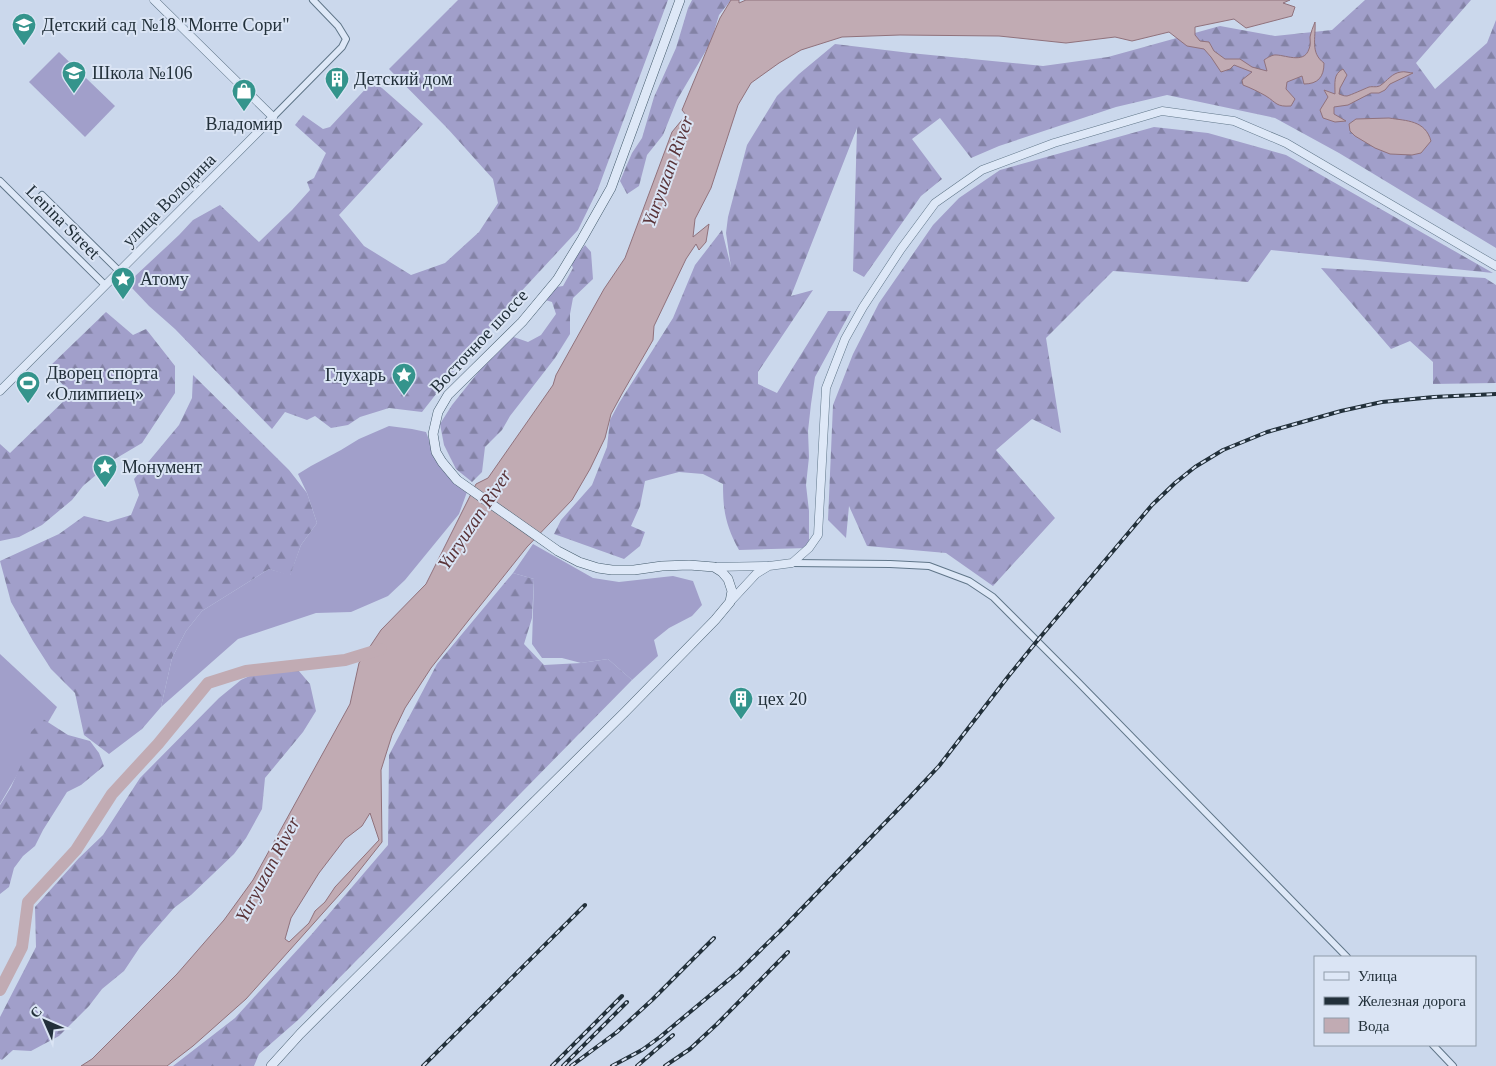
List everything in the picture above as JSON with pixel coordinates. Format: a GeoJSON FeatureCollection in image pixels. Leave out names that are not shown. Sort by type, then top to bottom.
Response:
{"type":"FeatureCollection","features":[{"type":"Feature","properties":{"kind":"main road","name":"Восточное шоссе"},"geometry":{"type":"LineString","coordinates":[[680,0],[611,188],[582,239],[557,280],[522,322],[448,395],[438,412],[433,434],[436,452],[457,480],[558,551],[579,562],[612,570],[689,565],[714,567]]}},
{"type":"Feature","properties":{"kind":"main road"},"geometry":{"type":"LineString","coordinates":[[271,1066],[300,1034],[716,620],[730,602],[732,591],[728,580],[722,572],[714,567]]}},
{"type":"Feature","properties":{"kind":"street"},"geometry":{"type":"LineString","coordinates":[[154,0],[273,117]]}},
{"type":"Feature","properties":{"kind":"street","name":"улица Володина"},"geometry":{"type":"LineString","coordinates":[[0,391],[342,47],[346,39],[338,26],[313,0]]}},
{"type":"Feature","properties":{"kind":"street"},"geometry":{"type":"LineString","coordinates":[[792,563],[809,548],[818,535],[826,388],[845,339],[863,307],[901,249],[935,203],[982,170],[1054,143],[1162,111],[1234,121],[1286,143],[1496,266]]}},
{"type":"Feature","properties":{"kind":"street","name":"Lenina Street"},"geometry":{"type":"LineString","coordinates":[[0,181],[105,285]]}},
{"type":"Feature","properties":{"kind":"street","name":"Lenina Street"},"geometry":{"type":"LineString","coordinates":[[42,196],[119,271]]}},
{"type":"Feature","properties":{"kind":"street"},"geometry":{"type":"LineString","coordinates":[[792,563],[930,566],[969,581],[993,597],[1346,956]]}},
{"type":"Feature","properties":{"kind":"street","name":"Восточное шоссе"},"geometry":{"type":"LineString","coordinates":[[714,567],[769,566],[792,563]]}},
{"type":"Feature","properties":{"kind":"street"},"geometry":{"type":"LineString","coordinates":[[730,602],[756,574],[769,566]]}},
{"type":"Feature","properties":{"kind":"street"},"geometry":{"type":"LineString","coordinates":[[1434,1046],[1454,1066]]}},
{"type":"Feature","properties":{"kind":"green space"},"geometry":{"type":"Polygon","coordinates":[[[458,0],[668,0],[598,189],[578,230],[516,297],[422,412],[389,408],[360,417],[348,425],[331,428],[315,416],[307,420],[285,412],[272,429],[175,329],[132,288],[133,278],[193,220],[220,205],[259,242],[310,190],[307,182],[314,178],[326,153],[295,125],[303,115],[323,129],[330,127],[372,82],[382,88],[423,124],[339,215],[364,246],[411,275],[445,263],[479,232],[498,203],[493,179],[448,129],[389,69],[458,0]]]}},
{"type":"Feature","properties":{"kind":"green space"},"geometry":{"type":"Polygon","coordinates":[[[692,0],[731,0],[719,15],[711,42],[677,100],[663,135],[647,155],[639,186],[627,194],[620,181],[632,153],[642,138],[654,97],[676,48],[692,0]]]}},
{"type":"Feature","properties":{"kind":"green space"},"geometry":{"type":"Polygon","coordinates":[[[1365,0],[1471,0],[1416,63],[1435,89],[1487,43],[1496,20],[1496,248],[1339,153],[1275,118],[1167,95],[1116,107],[999,146],[971,158],[940,118],[912,139],[942,179],[921,196],[864,277],[853,271],[857,128],[791,296],[813,290],[758,372],[758,384],[777,393],[828,311],[851,311],[815,377],[808,431],[809,457],[806,485],[809,511],[809,548],[739,550],[726,518],[723,484],[703,474],[679,472],[645,481],[640,506],[631,526],[645,532],[640,546],[624,559],[554,534],[561,520],[592,485],[607,447],[610,420],[673,318],[695,265],[722,230],[731,267],[726,233],[728,217],[747,145],[777,96],[799,74],[835,44],[1043,66],[1108,57],[1220,26],[1275,36],[1332,30],[1365,0]]]}},
{"type":"Feature","properties":{"kind":"green space"},"geometry":{"type":"Polygon","coordinates":[[[59,52],[115,106],[85,137],[29,82],[59,52]]]}},
{"type":"Feature","properties":{"kind":"green space"},"geometry":{"type":"Polygon","coordinates":[[[1154,127],[1208,133],[1286,155],[1493,273],[1271,250],[1248,282],[1113,271],[1046,338],[1061,433],[1032,419],[996,450],[1055,518],[993,586],[946,553],[867,546],[849,506],[846,538],[828,520],[833,405],[853,354],[879,303],[933,225],[959,198],[1000,170],[1154,127]]]}},
{"type":"Feature","properties":{"kind":"green space"},"geometry":{"type":"Polygon","coordinates":[[[585,245],[591,252],[593,279],[573,298],[570,314],[570,334],[555,358],[510,416],[502,430],[485,447],[482,472],[472,482],[456,469],[444,445],[440,424],[452,405],[508,335],[528,342],[541,335],[556,314],[552,302],[542,299],[550,288],[563,286],[573,268],[571,263],[585,245]]]}},
{"type":"Feature","properties":{"kind":"green space"},"geometry":{"type":"Polygon","coordinates":[[[1321,268],[1485,278],[1496,285],[1496,383],[1433,384],[1433,362],[1410,341],[1391,349],[1321,268]]]}},
{"type":"Feature","properties":{"kind":"green space"},"geometry":{"type":"Polygon","coordinates":[[[106,312],[133,335],[146,329],[175,366],[175,393],[142,443],[115,459],[83,486],[72,500],[42,525],[19,537],[0,541],[0,444],[10,453],[71,394],[48,368],[106,312]]]}},
{"type":"Feature","properties":{"kind":"green space"},"geometry":{"type":"Polygon","coordinates":[[[193,375],[289,470],[307,493],[317,523],[301,545],[290,576],[269,569],[202,611],[186,631],[172,658],[161,707],[142,729],[109,754],[84,735],[75,693],[51,669],[33,641],[11,602],[0,561],[59,534],[84,516],[108,522],[131,515],[139,495],[134,479],[179,425],[192,398],[193,375]]]}},
{"type":"Feature","properties":{"kind":"green space"},"geometry":{"type":"Polygon","coordinates":[[[389,426],[426,432],[437,461],[467,492],[459,514],[405,580],[388,596],[351,612],[316,613],[238,639],[161,707],[172,658],[186,631],[202,611],[269,569],[290,575],[301,545],[317,523],[307,493],[298,474],[359,439],[389,426]]]}},
{"type":"Feature","properties":{"kind":"green space"},"geometry":{"type":"Polygon","coordinates":[[[533,544],[593,578],[619,582],[673,576],[693,581],[702,605],[692,616],[669,628],[654,640],[658,656],[632,680],[608,659],[581,663],[562,658],[542,658],[532,644],[534,579],[513,573],[533,544]]]}},
{"type":"Feature","properties":{"kind":"green space"},"geometry":{"type":"Polygon","coordinates":[[[513,573],[534,579],[532,618],[524,644],[544,665],[608,659],[632,680],[298,1020],[259,1054],[254,1066],[173,1066],[235,1018],[311,935],[388,845],[389,755],[437,664],[513,573]]]}},
{"type":"Feature","properties":{"kind":"green space"},"geometry":{"type":"Polygon","coordinates":[[[0,654],[57,707],[0,804],[0,654]]]}},
{"type":"Feature","properties":{"kind":"green space"},"geometry":{"type":"Polygon","coordinates":[[[292,663],[310,684],[316,711],[303,732],[265,778],[262,809],[246,838],[234,854],[191,895],[174,908],[140,947],[124,971],[102,989],[89,1006],[59,1036],[31,1051],[13,1050],[2,1060],[0,1059],[0,1017],[36,947],[35,907],[79,858],[103,835],[140,778],[219,698],[241,680],[269,667],[292,663]]]}},
{"type":"Feature","properties":{"kind":"green space"},"geometry":{"type":"Polygon","coordinates":[[[43,719],[68,735],[90,741],[99,753],[104,766],[81,785],[67,792],[35,846],[23,856],[14,868],[9,887],[0,894],[0,805],[22,763],[31,732],[43,719]]]}},
{"type":"Feature","properties":{"kind":"water","name":"Yuryuzan River"},"geometry":{"type":"Polygon","coordinates":[[[731,0],[739,0],[739,3],[746,0],[1290,0],[1283,3],[1295,7],[1292,16],[1246,28],[1234,19],[1195,27],[1195,35],[1200,41],[1209,42],[1214,51],[1225,59],[1240,59],[1252,67],[1267,71],[1264,60],[1271,56],[1278,55],[1298,58],[1306,54],[1310,47],[1310,37],[1315,22],[1315,50],[1324,63],[1324,68],[1319,79],[1313,83],[1304,84],[1302,76],[1287,82],[1286,89],[1295,99],[1291,106],[1282,106],[1243,85],[1242,80],[1252,72],[1234,65],[1230,69],[1221,72],[1204,49],[1187,46],[1169,32],[1132,41],[1115,37],[1066,43],[999,36],[900,35],[842,37],[801,50],[751,83],[738,105],[711,188],[695,219],[693,237],[709,224],[706,242],[699,250],[696,244],[686,259],[654,326],[653,340],[611,414],[605,438],[590,469],[572,500],[527,547],[431,668],[405,708],[392,735],[381,770],[382,842],[348,885],[246,999],[193,1046],[167,1066],[81,1066],[92,1059],[177,974],[224,920],[253,880],[350,704],[359,663],[381,630],[426,584],[476,484],[488,478],[553,385],[556,375],[604,289],[625,258],[672,132],[686,115],[682,110],[720,18],[731,0]],[[370,813],[362,826],[345,839],[319,873],[291,918],[285,939],[289,942],[309,923],[315,911],[325,902],[335,887],[379,840],[370,813]]]}},
{"type":"Feature","properties":{"kind":"water"},"geometry":{"type":"Polygon","coordinates":[[[1343,69],[1347,75],[1339,94],[1346,96],[1369,87],[1380,86],[1392,75],[1404,72],[1413,73],[1390,84],[1379,93],[1371,93],[1348,105],[1334,107],[1334,114],[1346,121],[1335,122],[1323,118],[1320,110],[1328,97],[1324,90],[1335,94],[1336,76],[1343,69]]]}},
{"type":"Feature","properties":{"kind":"water"},"geometry":{"type":"Polygon","coordinates":[[[1389,118],[1420,125],[1431,141],[1421,153],[1412,155],[1390,154],[1375,148],[1350,131],[1349,124],[1356,119],[1389,118]]]}},
{"type":"Feature","properties":{"kind":"waterway"},"geometry":{"type":"LineString","coordinates":[[0,990],[22,947],[28,902],[76,850],[112,794],[158,744],[208,683],[246,671],[345,660],[381,649]]}},
{"type":"Feature","properties":{"kind":"railway"},"geometry":{"type":"LineString","coordinates":[[612,1066],[642,1050],[660,1037],[738,972],[782,929],[939,766],[1037,641],[1152,505],[1195,467],[1223,450],[1267,432],[1341,411],[1382,402],[1496,394]]}},
{"type":"Feature","properties":{"kind":"railway"},"geometry":{"type":"LineString","coordinates":[[423,1066],[585,905]]}},
{"type":"Feature","properties":{"kind":"railway"},"geometry":{"type":"LineString","coordinates":[[571,1066],[617,1032],[714,938]]}},
{"type":"Feature","properties":{"kind":"railway"},"geometry":{"type":"LineString","coordinates":[[665,1066],[690,1049],[717,1024],[788,952]]}},
{"type":"Feature","properties":{"kind":"railway"},"geometry":{"type":"LineString","coordinates":[[552,1066],[622,996]]}},
{"type":"Feature","properties":{"kind":"railway"},"geometry":{"type":"LineString","coordinates":[[563,1066],[627,1002]]}},
{"type":"Feature","properties":{"kind":"railway"},"geometry":{"type":"LineString","coordinates":[[637,1066],[673,1035]]}},
{"type":"Feature","properties":{"kind":"place","name":"Детский сад №18 \"Монте Сори\""},"geometry":{"type":"Point","coordinates":[24,46]}},
{"type":"Feature","properties":{"kind":"place","name":"Школа №106"},"geometry":{"type":"Point","coordinates":[74,94]}},
{"type":"Feature","properties":{"kind":"place","name":"Детский дом"},"geometry":{"type":"Point","coordinates":[337,100]}},
{"type":"Feature","properties":{"kind":"place","name":"Владомир"},"geometry":{"type":"Point","coordinates":[244,112]}},
{"type":"Feature","properties":{"kind":"place","name":"Атому"},"geometry":{"type":"Point","coordinates":[123,300]}},
{"type":"Feature","properties":{"kind":"place","name":"Глухарь"},"geometry":{"type":"Point","coordinates":[404,396]}},
{"type":"Feature","properties":{"kind":"place","name":"Дворец спорта «Олимпиец»"},"geometry":{"type":"Point","coordinates":[28,404]}},
{"type":"Feature","properties":{"kind":"place","name":"Монумент"},"geometry":{"type":"Point","coordinates":[105,488]}},
{"type":"Feature","properties":{"kind":"place","name":"цех 20"},"geometry":{"type":"Point","coordinates":[741,720]}}]}
